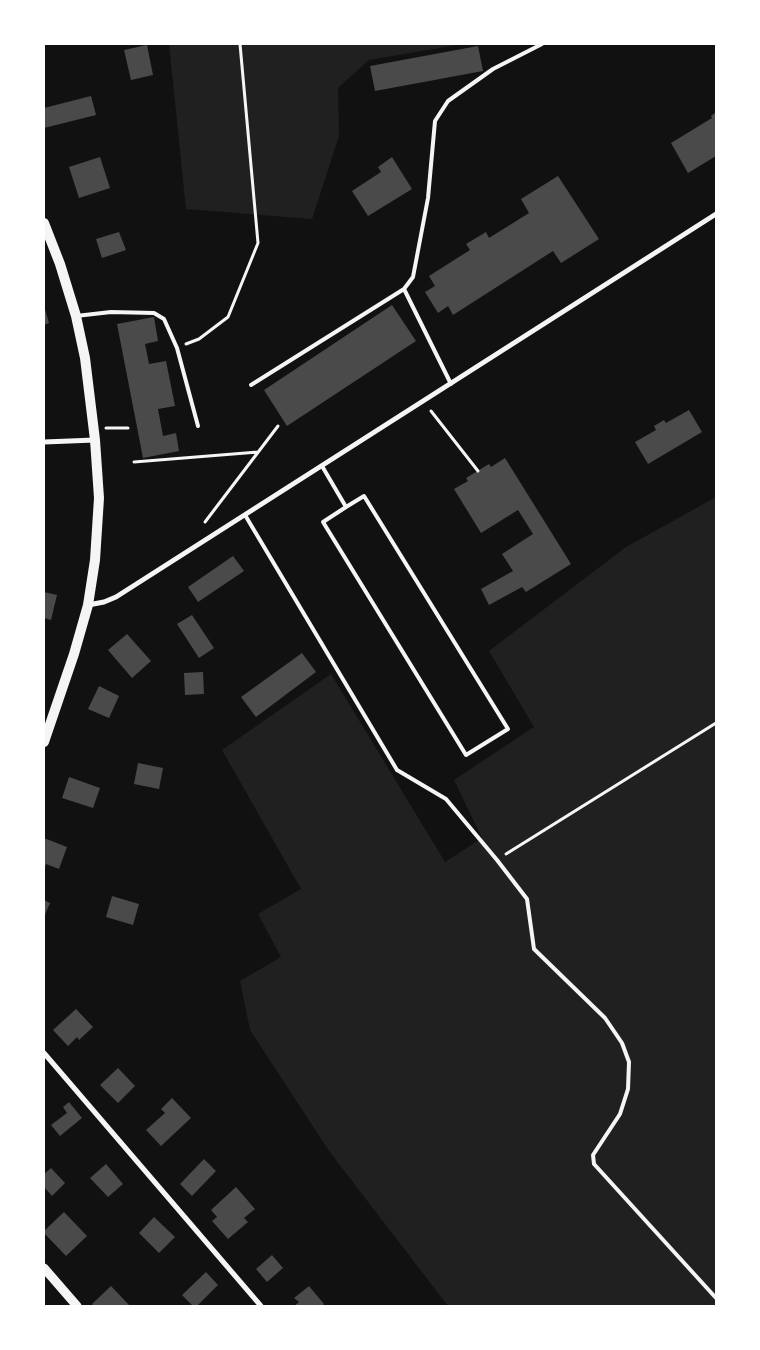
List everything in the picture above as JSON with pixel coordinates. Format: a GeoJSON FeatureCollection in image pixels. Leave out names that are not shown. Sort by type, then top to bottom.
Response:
{"type":"FeatureCollection","features":[{"type":"Feature","properties":{"kind":"main road"},"geometry":{"type":"LineString","coordinates":[[44,223],[60,264],[76,316],[86,358],[99,498],[95,560],[88,604],[74,654],[44,742]]}},
{"type":"Feature","properties":{"kind":"street"},"geometry":{"type":"LineString","coordinates":[[88,604],[104,602],[116,597],[716,214]]}},
{"type":"Feature","properties":{"kind":"street"},"geometry":{"type":"LineString","coordinates":[[44,442],[95,440]]}},
{"type":"Feature","properties":{"kind":"street"},"geometry":{"type":"LineString","coordinates":[[44,1052],[261,1306]]}},
{"type":"Feature","properties":{"kind":"street"},"geometry":{"type":"LineString","coordinates":[[44,1268],[77,1306]]}},
{"type":"Feature","properties":{"kind":"lane"},"geometry":{"type":"LineString","coordinates":[[251,385],[404,288],[412,277],[428,198],[435,121],[448,102],[493,69],[542,44]]}},
{"type":"Feature","properties":{"kind":"lane"},"geometry":{"type":"LineString","coordinates":[[404,288],[451,384]]}},
{"type":"Feature","properties":{"kind":"lane"},"geometry":{"type":"LineString","coordinates":[[76,316],[111,312],[154,313],[164,319],[177,348],[198,426]]}},
{"type":"Feature","properties":{"kind":"lane"},"geometry":{"type":"LineString","coordinates":[[322,466],[346,507]]}},
{"type":"Feature","properties":{"kind":"lane"},"geometry":{"type":"LineString","coordinates":[[364,496],[508,729],[466,755],[322,522],[346,507],[364,496]]}},
{"type":"Feature","properties":{"kind":"lane"},"geometry":{"type":"LineString","coordinates":[[245,515],[397,770],[446,799],[497,860],[527,899],[534,949],[605,1018],[622,1043],[629,1062],[628,1089],[620,1114],[593,1155],[594,1164],[716,1298]]}},
{"type":"Feature","properties":{"kind":"path"},"geometry":{"type":"LineString","coordinates":[[177,348],[199,339],[228,317],[258,243],[240,44]]}},
{"type":"Feature","properties":{"kind":"path"},"geometry":{"type":"LineString","coordinates":[[431,411],[478,471]]}},
{"type":"Feature","properties":{"kind":"path"},"geometry":{"type":"LineString","coordinates":[[205,522],[278,426]]}},
{"type":"Feature","properties":{"kind":"path"},"geometry":{"type":"LineString","coordinates":[[93,427],[128,428]]}},
{"type":"Feature","properties":{"kind":"path"},"geometry":{"type":"LineString","coordinates":[[134,462],[258,452]]}},
{"type":"Feature","properties":{"kind":"path"},"geometry":{"type":"LineString","coordinates":[[497,860],[716,723]]}},
{"type":"Feature","properties":{"kind":"shaded area"},"geometry":{"type":"Polygon","coordinates":[[[169,44],[463,44],[369,60],[338,88],[339,136],[312,219],[186,209],[169,44]]]}},
{"type":"Feature","properties":{"kind":"shaded area"},"geometry":{"type":"Polygon","coordinates":[[[716,497],[716,1306],[448,1306],[329,1151],[250,1030],[240,981],[281,957],[258,914],[301,889],[222,750],[331,674],[445,862],[482,838],[454,780],[534,727],[489,651],[626,547],[716,497]]]}},
{"type":"Feature","properties":{"kind":"building"},"geometry":{"type":"Polygon","coordinates":[[[147,45],[153,75],[131,80],[124,50],[147,45]]]}},
{"type":"Feature","properties":{"kind":"building"},"geometry":{"type":"Polygon","coordinates":[[[478,46],[483,71],[375,91],[370,66],[478,46]]]}},
{"type":"Feature","properties":{"kind":"building"},"geometry":{"type":"Polygon","coordinates":[[[91,96],[96,115],[44,128],[44,108],[91,96]]]}},
{"type":"Feature","properties":{"kind":"building"},"geometry":{"type":"Polygon","coordinates":[[[716,112],[716,156],[688,173],[671,143],[712,118],[711,116],[716,112]]]}},
{"type":"Feature","properties":{"kind":"building"},"geometry":{"type":"Polygon","coordinates":[[[100,157],[110,188],[79,198],[69,167],[100,157]]]}},
{"type":"Feature","properties":{"kind":"building"},"geometry":{"type":"Polygon","coordinates":[[[392,157],[412,189],[368,216],[352,191],[381,172],[378,167],[392,157]]]}},
{"type":"Feature","properties":{"kind":"building"},"geometry":{"type":"Polygon","coordinates":[[[558,176],[599,239],[561,263],[553,251],[453,315],[448,306],[438,313],[425,292],[435,286],[429,276],[470,250],[466,244],[486,232],[489,238],[529,213],[521,199],[558,176]]]}},
{"type":"Feature","properties":{"kind":"building"},"geometry":{"type":"Polygon","coordinates":[[[119,232],[126,250],[102,258],[96,239],[119,232]]]}},
{"type":"Feature","properties":{"kind":"building"},"geometry":{"type":"Polygon","coordinates":[[[392,305],[416,341],[287,426],[264,390],[392,305]]]}},
{"type":"Feature","properties":{"kind":"building"},"geometry":{"type":"Polygon","coordinates":[[[44,306],[49,323],[44,325],[44,306]]]}},
{"type":"Feature","properties":{"kind":"building"},"geometry":{"type":"Polygon","coordinates":[[[154,317],[158,341],[145,344],[149,364],[166,361],[175,406],[158,409],[163,436],[176,433],[179,451],[143,458],[117,324],[154,317]]]}},
{"type":"Feature","properties":{"kind":"building"},"geometry":{"type":"Polygon","coordinates":[[[689,410],[702,432],[648,464],[635,442],[656,430],[654,426],[664,420],[666,423],[689,410]]]}},
{"type":"Feature","properties":{"kind":"building"},"geometry":{"type":"Polygon","coordinates":[[[505,458],[571,564],[526,592],[522,587],[489,605],[481,589],[513,571],[502,554],[533,534],[518,510],[481,533],[454,489],[468,481],[466,478],[489,464],[491,467],[505,458]]]}},
{"type":"Feature","properties":{"kind":"building"},"geometry":{"type":"Polygon","coordinates":[[[233,556],[244,571],[198,602],[188,587],[233,556]]]}},
{"type":"Feature","properties":{"kind":"building"},"geometry":{"type":"Polygon","coordinates":[[[44,592],[57,595],[51,620],[44,618],[44,592]]]}},
{"type":"Feature","properties":{"kind":"building"},"geometry":{"type":"Polygon","coordinates":[[[192,615],[214,648],[199,658],[177,624],[192,615]]]}},
{"type":"Feature","properties":{"kind":"building"},"geometry":{"type":"Polygon","coordinates":[[[127,634],[151,661],[132,678],[108,650],[127,634]]]}},
{"type":"Feature","properties":{"kind":"building"},"geometry":{"type":"Polygon","coordinates":[[[302,653],[316,672],[256,717],[241,697],[302,653]]]}},
{"type":"Feature","properties":{"kind":"building"},"geometry":{"type":"Polygon","coordinates":[[[203,672],[204,694],[185,695],[184,673],[203,672]]]}},
{"type":"Feature","properties":{"kind":"building"},"geometry":{"type":"Polygon","coordinates":[[[99,686],[119,696],[109,718],[88,709],[99,686]]]}},
{"type":"Feature","properties":{"kind":"building"},"geometry":{"type":"Polygon","coordinates":[[[138,763],[163,768],[159,789],[134,784],[138,763]]]}},
{"type":"Feature","properties":{"kind":"building"},"geometry":{"type":"Polygon","coordinates":[[[69,777],[100,788],[93,808],[62,798],[69,777]]]}},
{"type":"Feature","properties":{"kind":"building"},"geometry":{"type":"Polygon","coordinates":[[[44,838],[67,847],[59,869],[46,864],[44,870],[44,838]]]}},
{"type":"Feature","properties":{"kind":"building"},"geometry":{"type":"Polygon","coordinates":[[[112,896],[139,904],[133,925],[106,917],[112,896]]]}},
{"type":"Feature","properties":{"kind":"building"},"geometry":{"type":"Polygon","coordinates":[[[44,900],[50,903],[44,917],[44,900]]]}},
{"type":"Feature","properties":{"kind":"building"},"geometry":{"type":"Polygon","coordinates":[[[76,1009],[93,1027],[79,1040],[77,1037],[68,1046],[53,1030],[76,1009]]]}},
{"type":"Feature","properties":{"kind":"building"},"geometry":{"type":"Polygon","coordinates":[[[118,1068],[135,1086],[118,1103],[100,1085],[118,1068]]]}},
{"type":"Feature","properties":{"kind":"building"},"geometry":{"type":"Polygon","coordinates":[[[172,1098],[191,1118],[161,1146],[146,1130],[165,1113],[161,1109],[172,1098]]]}},
{"type":"Feature","properties":{"kind":"building"},"geometry":{"type":"Polygon","coordinates":[[[69,1102],[82,1118],[60,1136],[51,1125],[67,1113],[63,1107],[69,1102]]]}},
{"type":"Feature","properties":{"kind":"building"},"geometry":{"type":"Polygon","coordinates":[[[204,1159],[216,1171],[192,1196],[180,1184],[204,1159]]]}},
{"type":"Feature","properties":{"kind":"building"},"geometry":{"type":"Polygon","coordinates":[[[106,1164],[123,1184],[108,1197],[90,1178],[106,1164]]]}},
{"type":"Feature","properties":{"kind":"building"},"geometry":{"type":"Polygon","coordinates":[[[51,1168],[65,1183],[52,1196],[44,1187],[44,1174],[51,1168]]]}},
{"type":"Feature","properties":{"kind":"building"},"geometry":{"type":"Polygon","coordinates":[[[236,1187],[255,1209],[244,1218],[248,1222],[228,1239],[212,1221],[217,1217],[211,1210],[236,1187]]]}},
{"type":"Feature","properties":{"kind":"building"},"geometry":{"type":"Polygon","coordinates":[[[64,1212],[87,1236],[66,1256],[44,1233],[64,1212]]]}},
{"type":"Feature","properties":{"kind":"building"},"geometry":{"type":"Polygon","coordinates":[[[154,1217],[175,1237],[159,1253],[139,1233],[154,1217]]]}},
{"type":"Feature","properties":{"kind":"building"},"geometry":{"type":"Polygon","coordinates":[[[272,1255],[283,1268],[267,1282],[256,1269],[272,1255]]]}},
{"type":"Feature","properties":{"kind":"building"},"geometry":{"type":"Polygon","coordinates":[[[206,1272],[218,1285],[197,1306],[193,1306],[182,1295],[206,1272]]]}},
{"type":"Feature","properties":{"kind":"building"},"geometry":{"type":"Polygon","coordinates":[[[111,1286],[130,1306],[94,1306],[92,1304],[111,1286]]]}},
{"type":"Feature","properties":{"kind":"building"},"geometry":{"type":"Polygon","coordinates":[[[309,1286],[324,1304],[322,1306],[294,1306],[299,1302],[294,1298],[309,1286]]]}}]}
